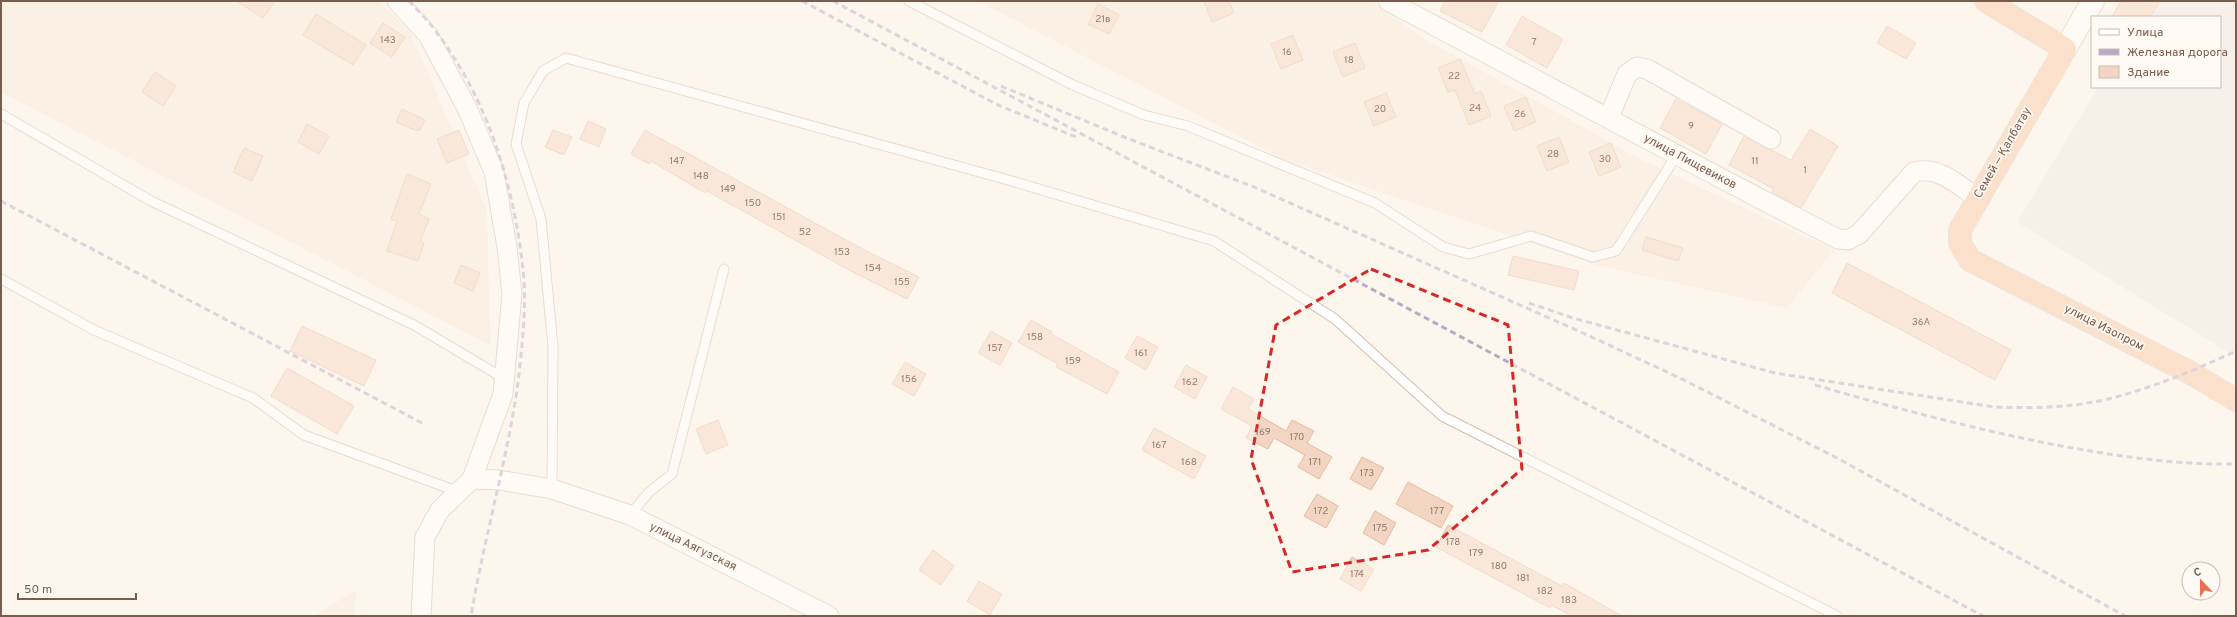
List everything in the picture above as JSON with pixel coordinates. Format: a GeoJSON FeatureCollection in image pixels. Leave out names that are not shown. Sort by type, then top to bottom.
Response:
{"type":"FeatureCollection","features":[{"type":"Feature","properties":{"kind":"highway"},"geometry":{"type":"LineString","coordinates":[[1986,1],[2065,49]]}},
{"type":"Feature","properties":{"kind":"highway","name":"Семей — Қалбатау"},"geometry":{"type":"LineString","coordinates":[[1970,260],[1960,243],[1960,230],[1977,198],[2065,49]]}},
{"type":"Feature","properties":{"kind":"highway","name":"улица Изопром"},"geometry":{"type":"LineString","coordinates":[[1970,260],[2190,372],[2236,400]]}},
{"type":"Feature","properties":{"kind":"main road"},"geometry":{"type":"LineString","coordinates":[[2065,49],[2093,1]]}},
{"type":"Feature","properties":{"kind":"street"},"geometry":{"type":"LineString","coordinates":[[397,1],[428,35],[467,108],[494,172],[507,246],[512,294],[503,394],[472,480],[440,510],[425,537],[421,616]]}},
{"type":"Feature","properties":{"kind":"street","name":"улица Пищевиков"},"geometry":{"type":"LineString","coordinates":[[1388,1],[1609,117],[1676,156],[1838,239],[1848,240],[1858,234],[1914,172],[1925,170],[1938,172],[1977,198]]}},
{"type":"Feature","properties":{"kind":"street"},"geometry":{"type":"LineString","coordinates":[[1609,117],[1627,74],[1637,67],[1647,69],[1771,139]]}},
{"type":"Feature","properties":{"kind":"street","name":"улица Аягузская"},"geometry":{"type":"LineString","coordinates":[[472,480],[499,480],[552,489],[630,515],[829,616]]}},
{"type":"Feature","properties":{"kind":"lane"},"geometry":{"type":"LineString","coordinates":[[909,1],[1073,85],[1144,115],[1188,126],[1375,203],[1443,247],[1470,254],[1531,236],[1593,257],[1616,251],[1676,156]]}},
{"type":"Feature","properties":{"kind":"lane"},"geometry":{"type":"LineString","coordinates":[[552,489],[553,347],[542,226],[516,144],[524,103],[543,70],[566,58],[1012,181],[1214,241],[1335,319],[1442,416],[1837,616]]}},
{"type":"Feature","properties":{"kind":"lane"},"geometry":{"type":"LineString","coordinates":[[1,114],[151,201],[414,325],[505,379]]}},
{"type":"Feature","properties":{"kind":"lane"},"geometry":{"type":"LineString","coordinates":[[630,515],[649,492],[672,474],[724,270]]}},
{"type":"Feature","properties":{"kind":"lane"},"geometry":{"type":"LineString","coordinates":[[1,279],[94,330],[253,398],[304,435],[459,492]]}},
{"type":"Feature","properties":{"kind":"highlighted area"},"geometry":{"type":"Polygon","coordinates":[[[1371,269],[1508,325],[1522,469],[1428,550],[1292,572],[1251,459],[1276,325],[1371,269]]]}},
{"type":"Feature","properties":{"kind":"shaded area"},"geometry":{"type":"Polygon","coordinates":[[[1,1],[379,1],[410,31],[487,212],[490,345],[1,92],[1,1]]]}},
{"type":"Feature","properties":{"kind":"shaded area"},"geometry":{"type":"Polygon","coordinates":[[[978,1],[1371,1],[1423,38],[1640,159],[1834,250],[1787,308],[1596,265],[1281,158],[978,1]]]}},
{"type":"Feature","properties":{"kind":"shaded area"},"geometry":{"type":"Polygon","coordinates":[[[2150,1],[2236,1],[2236,357],[2017,222],[2097,88],[2221,88],[2221,16],[2141,16],[2150,1]]]}},
{"type":"Feature","properties":{"kind":"shaded area"},"geometry":{"type":"Polygon","coordinates":[[[356,590],[354,616],[314,616],[356,590]]]}},
{"type":"Feature","properties":{"kind":"building"},"geometry":{"type":"Polygon","coordinates":[[[236,1],[275,1],[263,18],[236,1]]]}},
{"type":"Feature","properties":{"kind":"building"},"geometry":{"type":"Polygon","coordinates":[[[1204,1],[1229,1],[1234,13],[1212,22],[1204,1]]]}},
{"type":"Feature","properties":{"kind":"building"},"geometry":{"type":"Polygon","coordinates":[[[1445,1],[1499,1],[1482,32],[1440,11],[1445,1]]]}},
{"type":"Feature","properties":{"kind":"building"},"geometry":{"type":"Polygon","coordinates":[[[2121,1],[2160,1],[2151,16],[2113,16],[2121,1]]]}},
{"type":"Feature","properties":{"kind":"building"},"geometry":{"type":"Polygon","coordinates":[[[1098,4],[1119,15],[1109,34],[1088,24],[1098,4]]]}},
{"type":"Feature","properties":{"kind":"building"},"geometry":{"type":"Polygon","coordinates":[[[316,14],[366,45],[353,65],[303,35],[316,14]]]}},
{"type":"Feature","properties":{"kind":"building"},"geometry":{"type":"Polygon","coordinates":[[[1522,16],[1563,39],[1547,68],[1506,45],[1522,16]]]}},
{"type":"Feature","properties":{"kind":"building"},"geometry":{"type":"Polygon","coordinates":[[[383,23],[405,37],[392,57],[370,43],[383,23]]]}},
{"type":"Feature","properties":{"kind":"building"},"geometry":{"type":"Polygon","coordinates":[[[1887,26],[1916,43],[1906,59],[1877,43],[1887,26]]]}},
{"type":"Feature","properties":{"kind":"building"},"geometry":{"type":"Polygon","coordinates":[[[1293,35],[1303,60],[1281,69],[1271,44],[1293,35]]]}},
{"type":"Feature","properties":{"kind":"building"},"geometry":{"type":"Polygon","coordinates":[[[1355,43],[1365,68],[1343,77],[1333,52],[1355,43]]]}},
{"type":"Feature","properties":{"kind":"building"},"geometry":{"type":"Polygon","coordinates":[[[1460,59],[1475,94],[1481,91],[1491,116],[1469,125],[1455,90],[1448,92],[1438,68],[1460,59]]]}},
{"type":"Feature","properties":{"kind":"building"},"geometry":{"type":"Polygon","coordinates":[[[155,72],[176,86],[163,106],[142,92],[155,72]]]}},
{"type":"Feature","properties":{"kind":"building"},"geometry":{"type":"Polygon","coordinates":[[[1386,93],[1396,117],[1374,126],[1364,102],[1386,93]]]}},
{"type":"Feature","properties":{"kind":"building"},"geometry":{"type":"Polygon","coordinates":[[[1526,97],[1536,122],[1514,131],[1504,106],[1526,97]]]}},
{"type":"Feature","properties":{"kind":"building"},"geometry":{"type":"Polygon","coordinates":[[[1676,99],[1722,124],[1706,154],[1660,128],[1676,99]]]}},
{"type":"Feature","properties":{"kind":"building"},"geometry":{"type":"Polygon","coordinates":[[[402,109],[425,120],[420,130],[415,130],[396,122],[402,109]]]}},
{"type":"Feature","properties":{"kind":"building"},"geometry":{"type":"Polygon","coordinates":[[[588,121],[606,129],[599,147],[580,139],[588,121]]]}},
{"type":"Feature","properties":{"kind":"building"},"geometry":{"type":"Polygon","coordinates":[[[307,124],[329,136],[319,154],[298,142],[307,124]]]}},
{"type":"Feature","properties":{"kind":"building"},"geometry":{"type":"Polygon","coordinates":[[[1810,129],[1838,146],[1801,208],[1772,192],[1774,189],[1729,165],[1744,136],[1791,160],[1810,129]]]}},
{"type":"Feature","properties":{"kind":"building"},"geometry":{"type":"Polygon","coordinates":[[[459,130],[469,154],[447,163],[437,139],[459,130]]]}},
{"type":"Feature","properties":{"kind":"building"},"geometry":{"type":"Polygon","coordinates":[[[553,130],[572,137],[564,155],[545,147],[553,130]]]}},
{"type":"Feature","properties":{"kind":"building"},"geometry":{"type":"Polygon","coordinates":[[[645,130],[868,252],[919,277],[907,299],[847,269],[707,191],[705,193],[651,161],[649,164],[631,154],[645,130]]]}},
{"type":"Feature","properties":{"kind":"building"},"geometry":{"type":"Polygon","coordinates":[[[1559,137],[1569,162],[1547,171],[1537,146],[1559,137]]]}},
{"type":"Feature","properties":{"kind":"building"},"geometry":{"type":"Polygon","coordinates":[[[1611,143],[1621,167],[1599,176],[1589,152],[1611,143]]]}},
{"type":"Feature","properties":{"kind":"building"},"geometry":{"type":"Polygon","coordinates":[[[244,148],[263,156],[252,181],[233,172],[244,148]]]}},
{"type":"Feature","properties":{"kind":"building"},"geometry":{"type":"Polygon","coordinates":[[[407,174],[431,184],[419,214],[429,219],[420,241],[424,243],[418,261],[387,251],[397,221],[391,219],[407,174]]]}},
{"type":"Feature","properties":{"kind":"building"},"geometry":{"type":"Polygon","coordinates":[[[1646,237],[1683,248],[1678,261],[1642,250],[1646,237]]]}},
{"type":"Feature","properties":{"kind":"building"},"geometry":{"type":"Polygon","coordinates":[[[1513,256],[1579,271],[1574,290],[1508,275],[1513,256]]]}},
{"type":"Feature","properties":{"kind":"building"},"geometry":{"type":"Polygon","coordinates":[[[1847,263],[2011,350],[1995,380],[1832,293],[1847,263]]]}},
{"type":"Feature","properties":{"kind":"building"},"geometry":{"type":"Polygon","coordinates":[[[461,265],[480,273],[473,291],[454,283],[461,265]]]}},
{"type":"Feature","properties":{"kind":"building"},"geometry":{"type":"Polygon","coordinates":[[[1031,320],[1052,332],[1051,334],[1119,372],[1107,394],[1056,367],[1058,364],[1018,342],[1031,320]]]}},
{"type":"Feature","properties":{"kind":"building"},"geometry":{"type":"Polygon","coordinates":[[[302,326],[376,360],[364,386],[290,351],[302,326]]]}},
{"type":"Feature","properties":{"kind":"building"},"geometry":{"type":"Polygon","coordinates":[[[991,331],[1012,343],[1000,365],[978,353],[991,331]]]}},
{"type":"Feature","properties":{"kind":"building"},"geometry":{"type":"Polygon","coordinates":[[[1137,336],[1158,347],[1146,370],[1125,358],[1137,336]]]}},
{"type":"Feature","properties":{"kind":"building"},"geometry":{"type":"Polygon","coordinates":[[[905,362],[926,374],[914,396],[892,384],[905,362]]]}},
{"type":"Feature","properties":{"kind":"building"},"geometry":{"type":"Polygon","coordinates":[[[1186,365],[1207,377],[1195,399],[1174,387],[1186,365]]]}},
{"type":"Feature","properties":{"kind":"building"},"geometry":{"type":"Polygon","coordinates":[[[287,368],[354,406],[337,434],[271,396],[287,368]]]}},
{"type":"Feature","properties":{"kind":"building"},"geometry":{"type":"Polygon","coordinates":[[[1233,387],[1254,399],[1248,409],[1286,431],[1292,420],[1314,431],[1307,443],[1332,457],[1319,479],[1298,467],[1305,455],[1274,438],[1268,449],[1246,438],[1252,426],[1221,409],[1233,387]]]}},
{"type":"Feature","properties":{"kind":"building"},"geometry":{"type":"Polygon","coordinates":[[[718,420],[728,445],[706,454],[696,429],[718,420]]]}},
{"type":"Feature","properties":{"kind":"building"},"geometry":{"type":"Polygon","coordinates":[[[1154,428],[1206,456],[1194,479],[1142,450],[1154,428]]]}},
{"type":"Feature","properties":{"kind":"building"},"geometry":{"type":"Polygon","coordinates":[[[1362,457],[1384,468],[1371,490],[1350,479],[1362,457]]]}},
{"type":"Feature","properties":{"kind":"building"},"geometry":{"type":"Polygon","coordinates":[[[1408,482],[1453,506],[1441,528],[1396,504],[1408,482]]]}},
{"type":"Feature","properties":{"kind":"building"},"geometry":{"type":"Polygon","coordinates":[[[1317,494],[1338,506],[1326,528],[1304,516],[1317,494]]]}},
{"type":"Feature","properties":{"kind":"building"},"geometry":{"type":"Polygon","coordinates":[[[1375,511],[1396,523],[1384,545],[1363,533],[1375,511]]]}},
{"type":"Feature","properties":{"kind":"building"},"geometry":{"type":"Polygon","coordinates":[[[1448,525],[1562,586],[1564,583],[1622,616],[1572,616],[1551,605],[1550,608],[1436,547],[1448,525]]]}},
{"type":"Feature","properties":{"kind":"building"},"geometry":{"type":"Polygon","coordinates":[[[933,550],[954,566],[941,585],[919,570],[933,550]]]}},
{"type":"Feature","properties":{"kind":"building"},"geometry":{"type":"Polygon","coordinates":[[[1352,557],[1374,569],[1361,591],[1340,579],[1352,557]]]}},
{"type":"Feature","properties":{"kind":"building"},"geometry":{"type":"Polygon","coordinates":[[[979,581],[1002,594],[990,615],[967,601],[979,581]]]}},
{"type":"Feature","properties":{"kind":"railway"},"geometry":{"type":"LineString","coordinates":[[409,1],[431,24],[455,59],[471,86],[484,115],[496,145],[513,207],[523,269],[524,311],[518,383],[508,441],[482,558],[471,616]]}},
{"type":"Feature","properties":{"kind":"railway"},"geometry":{"type":"LineString","coordinates":[[802,1],[998,105],[1076,137]]}},
{"type":"Feature","properties":{"kind":"railway"},"geometry":{"type":"LineString","coordinates":[[833,1],[1983,616]]}},
{"type":"Feature","properties":{"kind":"railway"},"geometry":{"type":"LineString","coordinates":[[1001,86],[1124,137],[1254,187],[1583,333],[1682,379],[1837,458],[2125,616]]}},
{"type":"Feature","properties":{"kind":"railway"},"geometry":{"type":"LineString","coordinates":[[1,201],[422,423]]}},
{"type":"Feature","properties":{"kind":"railway"},"geometry":{"type":"LineString","coordinates":[[1529,303],[1573,318],[1775,373],[1994,407],[2063,406],[2104,400],[2138,391],[2171,379],[2236,351]]}},
{"type":"Feature","properties":{"kind":"railway"},"geometry":{"type":"LineString","coordinates":[[1815,385],[1935,418],[2056,445],[2146,459],[2191,463],[2236,464]]}}]}
